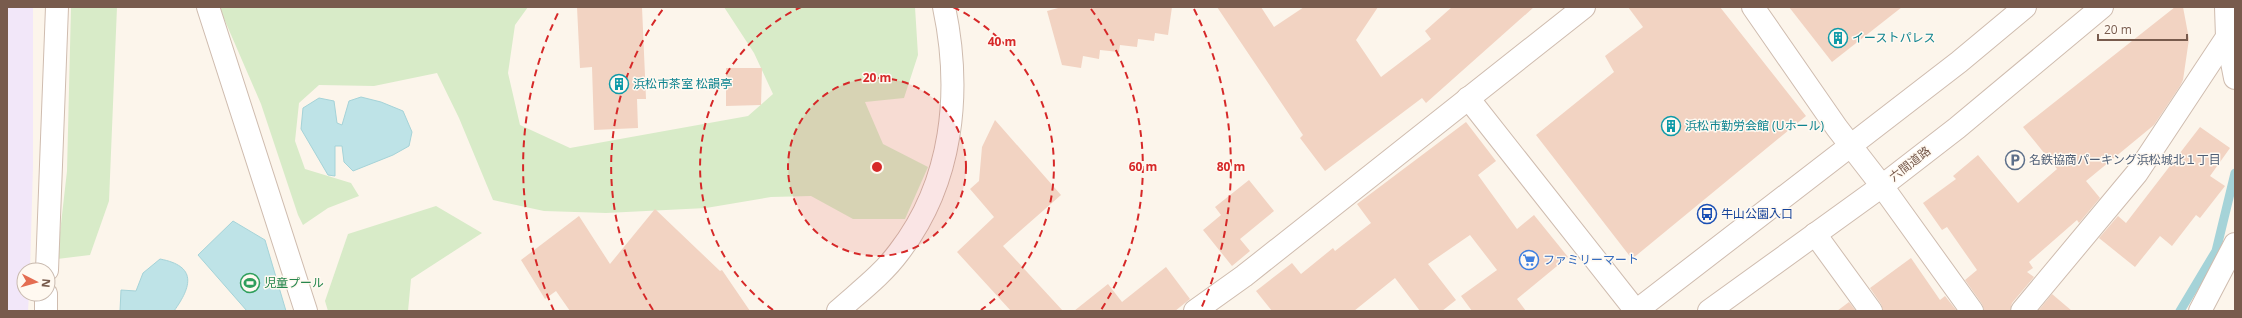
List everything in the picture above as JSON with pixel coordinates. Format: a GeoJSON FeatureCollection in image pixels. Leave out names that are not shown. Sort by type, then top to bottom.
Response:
{"type":"FeatureCollection","features":[{"type":"Feature","properties":{"kind":"street"},"geometry":{"type":"LineString","coordinates":[[47,262],[57,7]]}},
{"type":"Feature","properties":{"kind":"street"},"geometry":{"type":"LineString","coordinates":[[208,7],[306,311]]}},
{"type":"Feature","properties":{"kind":"street"},"geometry":{"type":"LineString","coordinates":[[838,311],[883,271],[899,253],[927,208],[937,184],[945,160],[952,105],[950,59],[945,7]]}},
{"type":"Feature","properties":{"kind":"street"},"geometry":{"type":"LineString","coordinates":[[1195,311],[1244,276],[1584,7]]}},
{"type":"Feature","properties":{"kind":"street"},"geometry":{"type":"LineString","coordinates":[[1753,7],[1851,146],[1882,186],[1972,311]]}},
{"type":"Feature","properties":{"kind":"street"},"geometry":{"type":"LineString","coordinates":[[1468,98],[1636,311],[1959,62],[2025,7]]}},
{"type":"Feature","properties":{"kind":"street","name":"六間道路"},"geometry":{"type":"LineString","coordinates":[[1710,311],[1882,186],[1956,128],[2102,7]]}},
{"type":"Feature","properties":{"kind":"street"},"geometry":{"type":"LineString","coordinates":[[2226,7],[2227,37],[2235,78]]}},
{"type":"Feature","properties":{"kind":"street"},"geometry":{"type":"LineString","coordinates":[[2022,311],[2137,172],[2227,37]]}},
{"type":"Feature","properties":{"kind":"street"},"geometry":{"type":"LineString","coordinates":[[1815,234],[1871,311]]}},
{"type":"Feature","properties":{"kind":"street"},"geometry":{"type":"LineString","coordinates":[[2200,311],[2235,244]]}},
{"type":"Feature","properties":{"kind":"shaded area"},"geometry":{"type":"Polygon","coordinates":[[[7,7],[33,7],[33,167],[30,262],[16,262],[16,302],[29,302],[28,311],[7,311],[7,7]]]}},
{"type":"Feature","properties":{"kind":"green space"},"geometry":{"type":"Polygon","coordinates":[[[71,7],[117,7],[109,201],[90,255],[57,259],[67,171],[71,7]]]}},
{"type":"Feature","properties":{"kind":"green space"},"geometry":{"type":"Polygon","coordinates":[[[219,7],[528,7],[515,25],[508,73],[520,125],[570,148],[748,116],[773,94],[754,53],[724,7],[915,7],[918,55],[904,98],[865,102],[883,144],[928,167],[905,219],[853,219],[811,196],[771,197],[706,208],[606,213],[544,211],[493,200],[459,118],[437,73],[374,86],[319,85],[299,103],[295,141],[305,169],[351,183],[359,196],[328,208],[303,225],[298,215],[261,104],[219,7]]]}},
{"type":"Feature","properties":{"kind":"green space"},"geometry":{"type":"Polygon","coordinates":[[[436,206],[482,233],[411,279],[408,311],[328,311],[325,301],[348,234],[436,206]]]}},
{"type":"Feature","properties":{"kind":"water"},"geometry":{"type":"Polygon","coordinates":[[[361,97],[381,102],[403,111],[412,132],[409,146],[393,155],[353,171],[344,162],[342,146],[335,146],[335,176],[328,175],[301,129],[303,108],[319,98],[334,101],[337,123],[342,125],[349,101],[361,97]]]}},
{"type":"Feature","properties":{"kind":"water","name":"児童プール"},"geometry":{"type":"Polygon","coordinates":[[[233,221],[265,240],[286,311],[247,311],[198,255],[233,221]]]}},
{"type":"Feature","properties":{"kind":"water"},"geometry":{"type":"Polygon","coordinates":[[[160,259],[172,262],[180,267],[188,278],[185,293],[174,311],[120,311],[121,290],[136,291],[143,273],[160,259]]]}},
{"type":"Feature","properties":{"kind":"building","name":"浜松市茶室 松韻亭"},"geometry":{"type":"Polygon","coordinates":[[[577,7],[642,7],[646,99],[637,99],[638,128],[594,130],[592,67],[580,68],[577,7]]]}},
{"type":"Feature","properties":{"kind":"building"},"geometry":{"type":"Polygon","coordinates":[[[1062,7],[1172,7],[1168,35],[1155,33],[1154,41],[1138,39],[1137,47],[1120,45],[1119,52],[1100,50],[1099,59],[1083,56],[1081,68],[1062,65],[1047,11],[1062,7]]]}},
{"type":"Feature","properties":{"kind":"building"},"geometry":{"type":"Polygon","coordinates":[[[1217,7],[1261,7],[1274,27],[1304,7],[1378,7],[1356,40],[1381,77],[1431,39],[1425,31],[1452,7],[1534,7],[1426,103],[1422,98],[1325,171],[1300,138],[1303,135],[1217,7]]]}},
{"type":"Feature","properties":{"kind":"building","name":"浜松市勤労会館 (Uホール)"},"geometry":{"type":"Polygon","coordinates":[[[1628,7],[1720,7],[1806,116],[1632,259],[1536,135],[1614,72],[1605,56],[1643,27],[1628,7]]]}},
{"type":"Feature","properties":{"kind":"building","name":"イーストパレス"},"geometry":{"type":"Polygon","coordinates":[[[1789,7],[1902,7],[1832,62],[1789,7]]]}},
{"type":"Feature","properties":{"kind":"building"},"geometry":{"type":"Polygon","coordinates":[[[2175,7],[2183,7],[2189,39],[2183,80],[2180,86],[2154,125],[2086,181],[2100,198],[2079,223],[2077,220],[2029,262],[2033,268],[2027,272],[2034,277],[2012,303],[2010,311],[1984,311],[1982,304],[1965,280],[1977,270],[1947,227],[1942,230],[1923,203],[1956,179],[1953,176],[1978,155],[2018,203],[2057,169],[2023,127],[2175,7]]]}},
{"type":"Feature","properties":{"kind":"building"},"geometry":{"type":"Polygon","coordinates":[[[726,68],[762,68],[761,105],[726,106],[726,68]]]}},
{"type":"Feature","properties":{"kind":"building"},"geometry":{"type":"Polygon","coordinates":[[[995,120],[1061,195],[1003,246],[1063,311],[1011,311],[957,252],[994,217],[970,189],[979,181],[982,147],[995,120]]]}},
{"type":"Feature","properties":{"kind":"building"},"geometry":{"type":"Polygon","coordinates":[[[1466,122],[1496,161],[1478,175],[1517,229],[1534,215],[1568,257],[1517,299],[1526,311],[1472,311],[1461,296],[1497,270],[1470,235],[1428,264],[1456,300],[1442,311],[1420,311],[1395,278],[1354,311],[1272,311],[1256,291],[1292,263],[1301,274],[1333,248],[1335,251],[1371,223],[1357,204],[1466,122]]]}},
{"type":"Feature","properties":{"kind":"building"},"geometry":{"type":"Polygon","coordinates":[[[2200,127],[2230,148],[2210,176],[2225,186],[2200,218],[2196,215],[2172,246],[2160,236],[2135,267],[2099,238],[2118,216],[2126,223],[2200,127]]]}},
{"type":"Feature","properties":{"kind":"building"},"geometry":{"type":"Polygon","coordinates":[[[1249,180],[1274,211],[1240,239],[1250,251],[1232,266],[1203,230],[1221,215],[1215,207],[1249,180]]]}},
{"type":"Feature","properties":{"kind":"building"},"geometry":{"type":"Polygon","coordinates":[[[655,209],[720,271],[722,270],[750,311],[570,311],[556,291],[545,299],[521,260],[579,216],[610,264],[655,209]]]}},
{"type":"Feature","properties":{"kind":"building"},"geometry":{"type":"Polygon","coordinates":[[[1911,258],[1940,300],[1945,296],[1957,311],[1883,311],[1881,304],[1870,288],[1911,258]]]}},
{"type":"Feature","properties":{"kind":"building"},"geometry":{"type":"Polygon","coordinates":[[[1166,267],[1190,299],[1175,311],[1074,311],[1108,284],[1122,302],[1166,267]]]}},
{"type":"Feature","properties":{"kind":"building"},"geometry":{"type":"Polygon","coordinates":[[[2052,294],[2072,311],[2038,311],[2052,294]]]}},
{"type":"Feature","properties":{"kind":"building"},"geometry":{"type":"Polygon","coordinates":[[[1849,302],[1856,311],[1837,311],[1849,302]]]}},
{"type":"Feature","properties":{"kind":"waterway"},"geometry":{"type":"LineString","coordinates":[[2180,311],[2216,251],[2235,173]]}},
{"type":"Feature","properties":{"kind":"place","name":"イーストパレス"},"geometry":{"type":"Point","coordinates":[1838,38]}},
{"type":"Feature","properties":{"kind":"place","name":"浜松市茶室 松韻亭"},"geometry":{"type":"Point","coordinates":[619,84]}},
{"type":"Feature","properties":{"kind":"place","name":"浜松市勤労会館 (Uホール)"},"geometry":{"type":"Point","coordinates":[1671,126]}},
{"type":"Feature","properties":{"kind":"place","name":"名鉄協商パーキング浜松城北１丁目"},"geometry":{"type":"Point","coordinates":[2015,160]}},
{"type":"Feature","properties":{"kind":"place","name":"牛山公園入口"},"geometry":{"type":"Point","coordinates":[1707,214]}},
{"type":"Feature","properties":{"kind":"place","name":"ファミリーマート"},"geometry":{"type":"Point","coordinates":[1529,260]}},
{"type":"Feature","properties":{"kind":"place","name":"児童プール"},"geometry":{"type":"Point","coordinates":[250,283]}}]}
